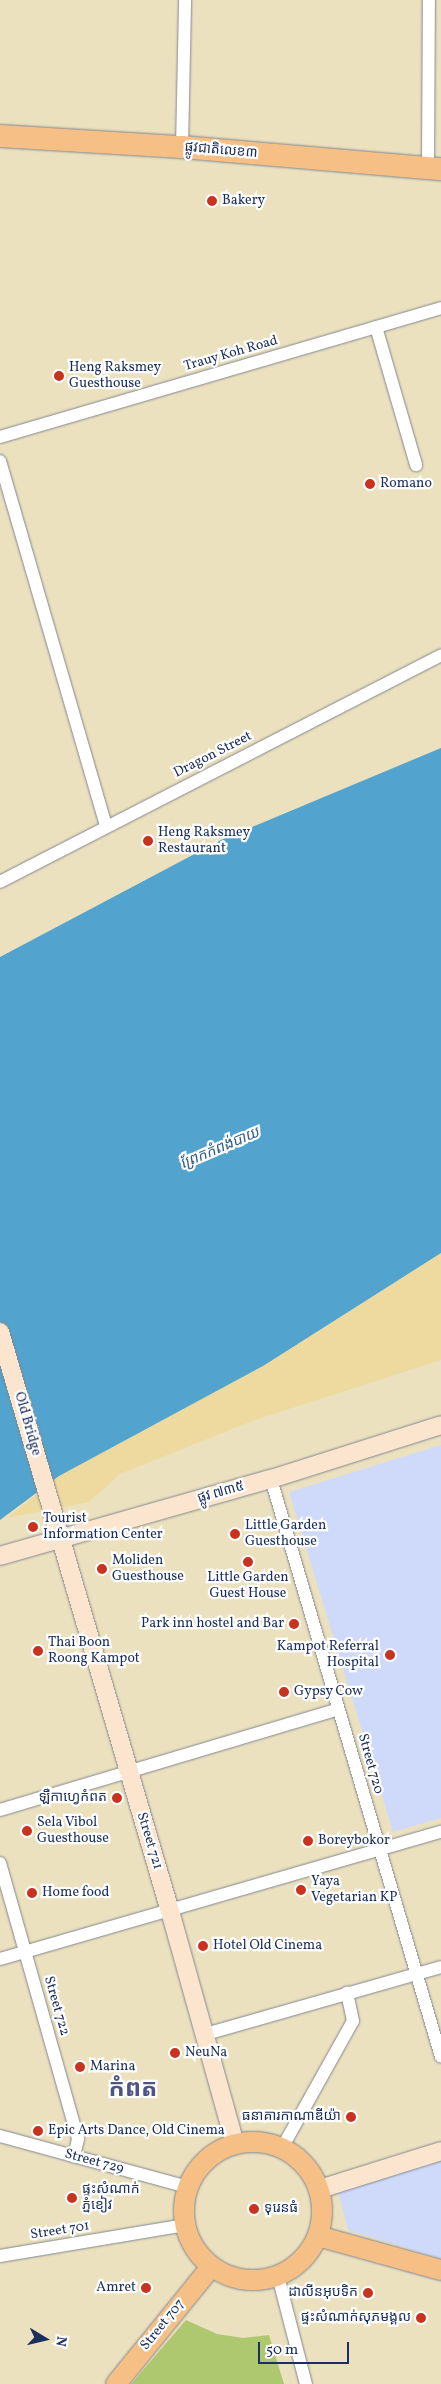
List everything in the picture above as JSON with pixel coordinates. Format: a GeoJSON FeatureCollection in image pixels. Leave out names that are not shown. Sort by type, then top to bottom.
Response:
{"type":"FeatureCollection","features":[{"type":"Feature","properties":{"kind":"highway","name":"ផ្លូវជាតិលេខ៣"},"geometry":{"type":"LineString","coordinates":[[0,136],[182,147],[434,168]]}},
{"type":"Feature","properties":{"kind":"main road"},"geometry":{"type":"LineString","coordinates":[[261,2142],[282,2148],[300,2160],[320,2189],[322,2214],[318,2236],[302,2260],[278,2276],[260,2280],[240,2279],[211,2267],[197,2251],[185,2226],[188,2187],[202,2165],[220,2151],[235,2144],[261,2142]]}},
{"type":"Feature","properties":{"kind":"main road"},"geometry":{"type":"LineString","coordinates":[[318,2236],[441,2270]]}},
{"type":"Feature","properties":{"kind":"main road","name":"Street 707"},"geometry":{"type":"LineString","coordinates":[[116,2384],[211,2267]]}},
{"type":"Feature","properties":{"kind":"street"},"geometry":{"type":"LineString","coordinates":[[182,147],[184,0]]}},
{"type":"Feature","properties":{"kind":"street"},"geometry":{"type":"LineString","coordinates":[[429,0],[434,168]]}},
{"type":"Feature","properties":{"kind":"street","name":"Trauy Koh Road"},"geometry":{"type":"LineString","coordinates":[[0,437],[376,326],[440,312]]}},
{"type":"Feature","properties":{"kind":"street"},"geometry":{"type":"LineString","coordinates":[[376,326],[416,465]]}},
{"type":"Feature","properties":{"kind":"street"},"geometry":{"type":"LineString","coordinates":[[0,461],[106,826]]}},
{"type":"Feature","properties":{"kind":"street","name":"Dragon Street"},"geometry":{"type":"LineString","coordinates":[[0,882],[441,655]]}},
{"type":"Feature","properties":{"kind":"street","name":"Old Bridge"},"geometry":{"type":"LineString","coordinates":[[0,1332],[62,1539]]}},
{"type":"Feature","properties":{"kind":"street","name":"ផ្លូវ ៧៣៥"},"geometry":{"type":"LineString","coordinates":[[0,1556],[271,1479],[441,1425]]}},
{"type":"Feature","properties":{"kind":"street","name":"Street 720"},"geometry":{"type":"LineString","coordinates":[[271,1479],[441,2056]]}},
{"type":"Feature","properties":{"kind":"street","name":"Street 721"},"geometry":{"type":"LineString","coordinates":[[62,1539],[206,2034],[235,2144]]}},
{"type":"Feature","properties":{"kind":"street"},"geometry":{"type":"LineString","coordinates":[[0,1810],[338,1709]]}},
{"type":"Feature","properties":{"kind":"street"},"geometry":{"type":"LineString","coordinates":[[0,1959],[441,1832]]}},
{"type":"Feature","properties":{"kind":"street","name":"Street 722"},"geometry":{"type":"LineString","coordinates":[[0,1863],[78,2139],[74,2157]]}},
{"type":"Feature","properties":{"kind":"street"},"geometry":{"type":"LineString","coordinates":[[206,2034],[441,1967]]}},
{"type":"Feature","properties":{"kind":"street"},"geometry":{"type":"LineString","coordinates":[[282,2148],[353,2020],[347,1993]]}},
{"type":"Feature","properties":{"kind":"street","name":"Street 729"},"geometry":{"type":"LineString","coordinates":[[0,2136],[188,2187]]}},
{"type":"Feature","properties":{"kind":"street"},"geometry":{"type":"LineString","coordinates":[[320,2189],[441,2151]]}},
{"type":"Feature","properties":{"kind":"street","name":"Street 701"},"geometry":{"type":"LineString","coordinates":[[0,2256],[185,2226]]}},
{"type":"Feature","properties":{"kind":"street"},"geometry":{"type":"LineString","coordinates":[[278,2276],[306,2384]]}},
{"type":"Feature","properties":{"kind":"shaded area","name":"Kampot Referral Hospital"},"geometry":{"type":"Polygon","coordinates":[[[441,1445],[441,1818],[393,1832],[289,1492],[441,1445]]]}},
{"type":"Feature","properties":{"kind":"shaded area"},"geometry":{"type":"Polygon","coordinates":[[[441,2161],[441,2259],[348,2230],[338,2192],[441,2161]]]}},
{"type":"Feature","properties":{"kind":"green space"},"geometry":{"type":"Polygon","coordinates":[[[186,2320],[217,2334],[243,2338],[269,2335],[284,2384],[131,2384],[186,2320]]]}},
{"type":"Feature","properties":{"kind":"sand"},"geometry":{"type":"Polygon","coordinates":[[[441,1253],[441,1360],[252,1421],[120,1474],[89,1502],[7,1518],[59,1476],[263,1366],[441,1253]]]}},
{"type":"Feature","properties":{"kind":"water","name":"ព្រែកកំពង់បាយ"},"geometry":{"type":"Polygon","coordinates":[[[441,748],[441,1253],[263,1366],[59,1476],[0,1520],[0,957],[221,840],[441,748]]]}},
{"type":"Feature","properties":{"kind":"place","name":"Bakery"},"geometry":{"type":"Point","coordinates":[212,201]}},
{"type":"Feature","properties":{"kind":"place","name":"Heng Raksmey Guesthouse"},"geometry":{"type":"Point","coordinates":[59,376]}},
{"type":"Feature","properties":{"kind":"place","name":"Romano"},"geometry":{"type":"Point","coordinates":[370,484]}},
{"type":"Feature","properties":{"kind":"place","name":"Heng Raksmey Restaurant"},"geometry":{"type":"Point","coordinates":[148,841]}},
{"type":"Feature","properties":{"kind":"place","name":"Tourist Information Center"},"geometry":{"type":"Point","coordinates":[33,1527]}},
{"type":"Feature","properties":{"kind":"place","name":"Little Garden Guesthouse"},"geometry":{"type":"Point","coordinates":[235,1534]}},
{"type":"Feature","properties":{"kind":"place","name":"Little Garden Guest House"},"geometry":{"type":"Point","coordinates":[248,1562]}},
{"type":"Feature","properties":{"kind":"place","name":"Moliden Guesthouse"},"geometry":{"type":"Point","coordinates":[102,1569]}},
{"type":"Feature","properties":{"kind":"place","name":"Park inn hostel and Bar"},"geometry":{"type":"Point","coordinates":[294,1624]}},
{"type":"Feature","properties":{"kind":"place","name":"Thai Boon Roong Kampot"},"geometry":{"type":"Point","coordinates":[38,1651]}},
{"type":"Feature","properties":{"kind":"place","name":"Kampot Referral Hospital"},"geometry":{"type":"Point","coordinates":[390,1655]}},
{"type":"Feature","properties":{"kind":"place","name":"Gypsy Cow"},"geometry":{"type":"Point","coordinates":[284,1692]}},
{"type":"Feature","properties":{"kind":"place","name":"ឡឺកាហ្វេកំពត"},"geometry":{"type":"Point","coordinates":[117,1798]}},
{"type":"Feature","properties":{"kind":"place","name":"Sela Vibol Guesthouse"},"geometry":{"type":"Point","coordinates":[27,1831]}},
{"type":"Feature","properties":{"kind":"place","name":"Boreybokor"},"geometry":{"type":"Point","coordinates":[308,1841]}},
{"type":"Feature","properties":{"kind":"place","name":"Yaya Vegetarian KP"},"geometry":{"type":"Point","coordinates":[301,1890]}},
{"type":"Feature","properties":{"kind":"place","name":"Home food"},"geometry":{"type":"Point","coordinates":[32,1893]}},
{"type":"Feature","properties":{"kind":"place","name":"Hotel Old Cinema"},"geometry":{"type":"Point","coordinates":[203,1946]}},
{"type":"Feature","properties":{"kind":"place","name":"NeuNa"},"geometry":{"type":"Point","coordinates":[175,2053]}},
{"type":"Feature","properties":{"kind":"place","name":"Marina"},"geometry":{"type":"Point","coordinates":[80,2067]}},
{"type":"Feature","properties":{"kind":"place","name":"ធនាគារកាណាឌីយ៉ា"},"geometry":{"type":"Point","coordinates":[351,2117]}},
{"type":"Feature","properties":{"kind":"place","name":"Epic Arts Dance, Old Cinema"},"geometry":{"type":"Point","coordinates":[38,2131]}},
{"type":"Feature","properties":{"kind":"place","name":"ផ្ទះសំណាក់ ភ្នំខៀវ"},"geometry":{"type":"Point","coordinates":[72,2198]}},
{"type":"Feature","properties":{"kind":"place","name":"ទុរេនធំ"},"geometry":{"type":"Point","coordinates":[254,2209]}},
{"type":"Feature","properties":{"kind":"place","name":"Amret"},"geometry":{"type":"Point","coordinates":[146,2288]}},
{"type":"Feature","properties":{"kind":"place","name":"ដាលីនអុបទិក"},"geometry":{"type":"Point","coordinates":[368,2293]}},
{"type":"Feature","properties":{"kind":"place","name":"ផ្ទះសំណាក់សុភមង្គល"},"geometry":{"type":"Point","coordinates":[421,2318]}},
{"type":"Feature","properties":{"kind":"district","name":"កំពត"},"geometry":{"type":"Point","coordinates":[133,2091]}}]}
